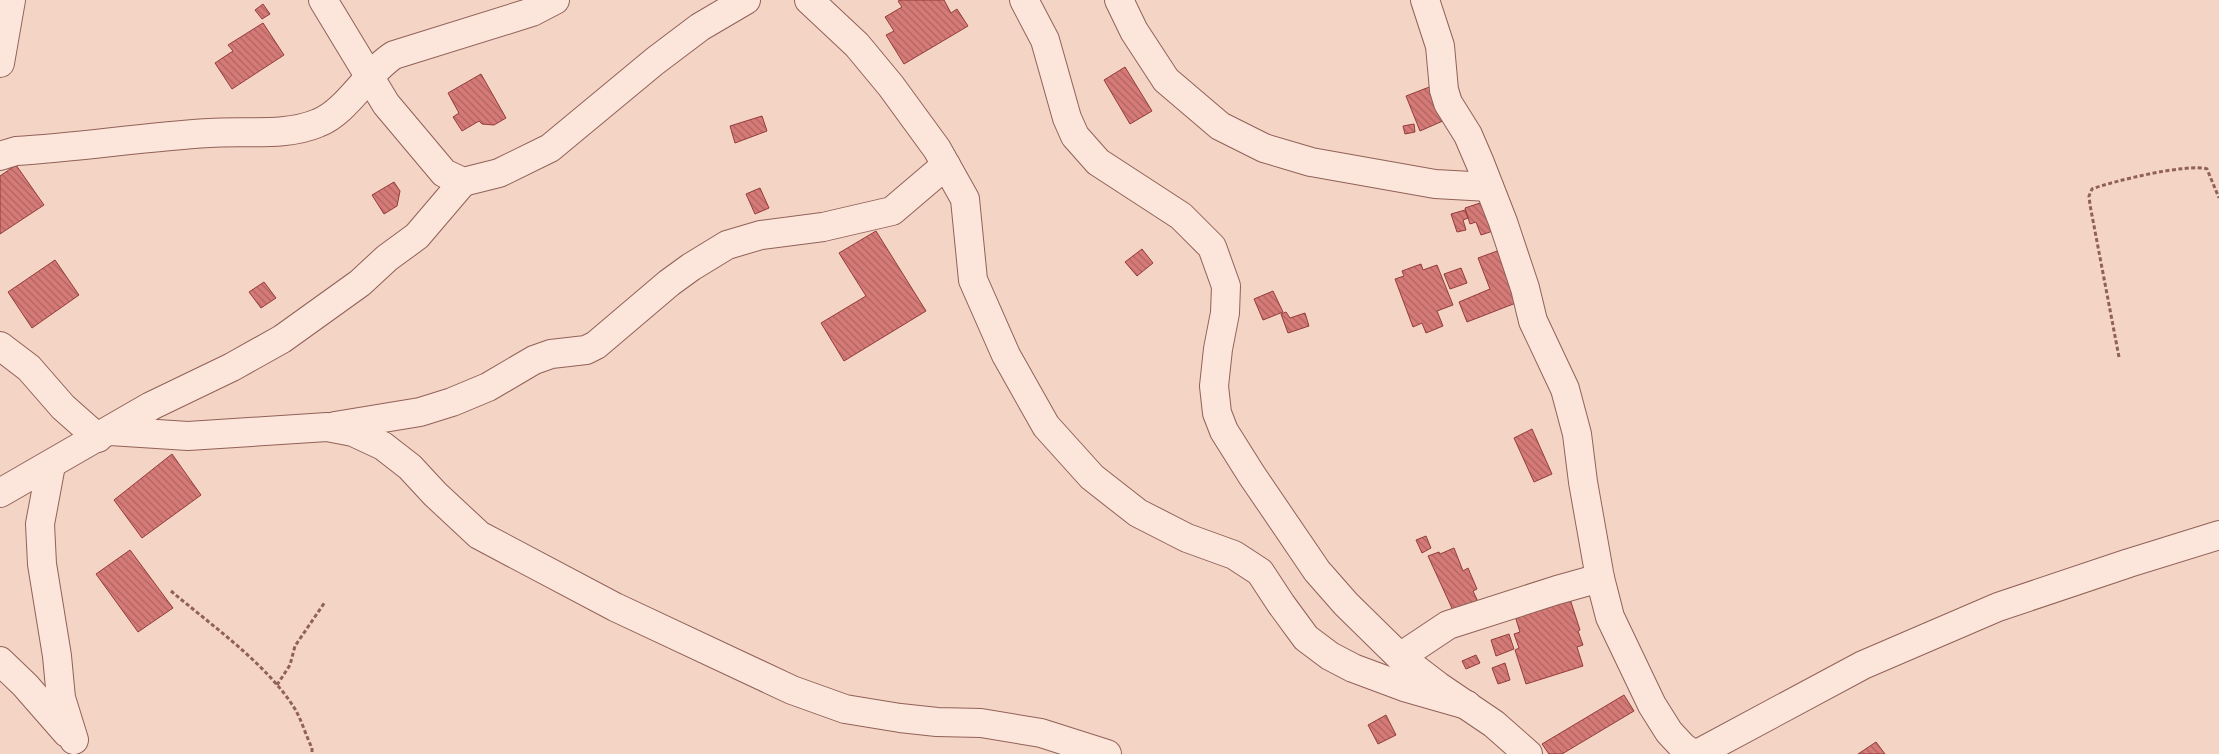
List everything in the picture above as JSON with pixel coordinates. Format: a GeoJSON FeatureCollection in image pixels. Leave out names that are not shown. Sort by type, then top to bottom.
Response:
{"type":"FeatureCollection","features":[{"type":"Feature","properties":{"kind":"street"},"geometry":{"type":"LineString","coordinates":[[0,63],[11,0]]}},
{"type":"Feature","properties":{"kind":"street"},"geometry":{"type":"LineString","coordinates":[[323,0],[386,104],[444,173],[463,182]]}},
{"type":"Feature","properties":{"kind":"street"},"geometry":{"type":"LineString","coordinates":[[0,156],[16,151],[208,133],[300,129],[331,117],[380,64],[394,55],[532,12],[555,0]]}},
{"type":"Feature","properties":{"kind":"street"},"geometry":{"type":"LineString","coordinates":[[0,493],[151,406],[232,367],[282,338],[360,283],[417,236],[463,182],[500,173],[550,148],[692,32],[746,0]]}},
{"type":"Feature","properties":{"kind":"street"},"geometry":{"type":"LineString","coordinates":[[809,0],[857,45],[891,86],[937,149],[965,199],[972,280],[1006,355],[1046,426],[1092,477],[1138,513],[1187,538],[1234,555],[1260,572],[1280,604],[1306,638],[1330,656],[1353,668],[1404,687],[1467,705]]}},
{"type":"Feature","properties":{"kind":"street"},"geometry":{"type":"LineString","coordinates":[[1024,0],[1044,40],[1067,118],[1075,136],[1098,162],[1181,216],[1212,246],[1226,286],[1225,313],[1218,349],[1214,386],[1217,413],[1224,431],[1317,571],[1346,604],[1400,657],[1494,724],[1528,754]]}},
{"type":"Feature","properties":{"kind":"street"},"geometry":{"type":"LineString","coordinates":[[1119,0],[1134,31],[1166,80],[1220,126],[1264,148],[1311,162],[1435,184],[1489,187]]}},
{"type":"Feature","properties":{"kind":"street"},"geometry":{"type":"LineString","coordinates":[[1425,0],[1440,46],[1444,90],[1448,103],[1468,135],[1489,187],[1525,288],[1533,321],[1565,389],[1577,434],[1582,482],[1600,578],[1610,617],[1652,705],[1669,732],[1683,747],[1695,754],[1863,665],[1998,608],[2129,562],[2219,535]]}},
{"type":"Feature","properties":{"kind":"street"},"geometry":{"type":"LineString","coordinates":[[0,346],[29,368],[63,407],[104,434],[204,436],[327,427],[420,412],[452,402],[488,387],[534,360],[551,354],[586,350],[596,345],[690,267],[727,246],[762,235],[823,226],[892,211],[946,165]]}},
{"type":"Feature","properties":{"kind":"street"},"geometry":{"type":"LineString","coordinates":[[327,427],[353,432],[383,446],[410,467],[434,494],[480,535],[615,608],[792,690],[845,709],[937,722],[981,723],[1041,733],[1107,754]]}},
{"type":"Feature","properties":{"kind":"street"},"geometry":{"type":"LineString","coordinates":[[51,465],[40,524],[42,564],[57,656],[61,698],[80,747]]}},
{"type":"Feature","properties":{"kind":"street"},"geometry":{"type":"LineString","coordinates":[[1400,657],[1448,625],[1556,590],[1600,578]]}},
{"type":"Feature","properties":{"kind":"street"},"geometry":{"type":"LineString","coordinates":[[0,661],[25,685],[80,747]]}},
{"type":"Feature","properties":{"kind":"path"},"geometry":{"type":"LineString","coordinates":[[2119,358],[2090,205],[2089,196],[2092,189],[2199,166],[2207,169],[2219,198]]}},
{"type":"Feature","properties":{"kind":"path"},"geometry":{"type":"LineString","coordinates":[[171,591],[263,670],[277,685],[296,711],[312,748],[312,754]]}},
{"type":"Feature","properties":{"kind":"path"},"geometry":{"type":"LineString","coordinates":[[277,685],[290,665],[295,646],[325,602]]}},
{"type":"Feature","properties":{"kind":"building"},"geometry":{"type":"Polygon","coordinates":[[[944,0],[951,13],[957,9],[968,26],[904,64],[886,35],[894,31],[885,17],[902,7],[898,1],[944,0]]]}},
{"type":"Feature","properties":{"kind":"building"},"geometry":{"type":"Polygon","coordinates":[[[263,4],[270,14],[262,19],[255,10],[263,4]]]}},
{"type":"Feature","properties":{"kind":"building"},"geometry":{"type":"Polygon","coordinates":[[[263,23],[284,55],[232,89],[215,63],[233,51],[228,45],[263,23]]]}},
{"type":"Feature","properties":{"kind":"building"},"geometry":{"type":"Polygon","coordinates":[[[1125,67],[1152,111],[1130,124],[1104,80],[1125,67]]]}},
{"type":"Feature","properties":{"kind":"building"},"geometry":{"type":"Polygon","coordinates":[[[481,74],[506,118],[494,125],[482,124],[479,121],[462,131],[453,117],[459,113],[448,93],[481,74]]]}},
{"type":"Feature","properties":{"kind":"building"},"geometry":{"type":"Polygon","coordinates":[[[1432,86],[1445,120],[1420,131],[1406,96],[1432,86]]]}},
{"type":"Feature","properties":{"kind":"building"},"geometry":{"type":"Polygon","coordinates":[[[762,116],[767,131],[735,143],[730,126],[762,116]]]}},
{"type":"Feature","properties":{"kind":"building"},"geometry":{"type":"Polygon","coordinates":[[[1414,124],[1415,132],[1405,134],[1403,126],[1414,124]]]}},
{"type":"Feature","properties":{"kind":"building"},"geometry":{"type":"Polygon","coordinates":[[[16,165],[44,205],[0,234],[0,176],[16,165]]]}},
{"type":"Feature","properties":{"kind":"building"},"geometry":{"type":"Polygon","coordinates":[[[394,182],[400,191],[397,206],[384,214],[372,195],[394,182]]]}},
{"type":"Feature","properties":{"kind":"building"},"geometry":{"type":"Polygon","coordinates":[[[760,188],[769,208],[755,214],[746,194],[760,188]]]}},
{"type":"Feature","properties":{"kind":"building"},"geometry":{"type":"Polygon","coordinates":[[[1483,202],[1493,231],[1481,235],[1476,222],[1470,224],[1465,208],[1483,202]]]}},
{"type":"Feature","properties":{"kind":"building"},"geometry":{"type":"Polygon","coordinates":[[[1465,210],[1468,218],[1463,220],[1466,230],[1457,232],[1451,214],[1465,210]]]}},
{"type":"Feature","properties":{"kind":"building"},"geometry":{"type":"Polygon","coordinates":[[[876,231],[926,311],[844,361],[821,323],[866,296],[839,253],[876,231]]]}},
{"type":"Feature","properties":{"kind":"building"},"geometry":{"type":"Polygon","coordinates":[[[1142,249],[1153,263],[1137,276],[1125,262],[1142,249]]]}},
{"type":"Feature","properties":{"kind":"building"},"geometry":{"type":"Polygon","coordinates":[[[1500,250],[1521,301],[1467,322],[1459,302],[1490,289],[1478,258],[1500,250]]]}},
{"type":"Feature","properties":{"kind":"building"},"geometry":{"type":"Polygon","coordinates":[[[55,260],[79,295],[32,328],[8,292],[55,260]]]}},
{"type":"Feature","properties":{"kind":"building"},"geometry":{"type":"Polygon","coordinates":[[[1421,264],[1423,270],[1437,265],[1453,305],[1437,311],[1443,326],[1426,333],[1422,323],[1413,327],[1395,279],[1404,276],[1402,271],[1421,264]]]}},
{"type":"Feature","properties":{"kind":"building"},"geometry":{"type":"Polygon","coordinates":[[[1461,268],[1467,283],[1450,289],[1444,274],[1461,268]]]}},
{"type":"Feature","properties":{"kind":"building"},"geometry":{"type":"Polygon","coordinates":[[[264,282],[276,298],[261,308],[249,292],[264,282]]]}},
{"type":"Feature","properties":{"kind":"building"},"geometry":{"type":"Polygon","coordinates":[[[1273,291],[1283,312],[1263,320],[1254,299],[1273,291]]]}},
{"type":"Feature","properties":{"kind":"building"},"geometry":{"type":"Polygon","coordinates":[[[1286,312],[1290,318],[1305,313],[1309,326],[1288,333],[1281,314],[1286,312]]]}},
{"type":"Feature","properties":{"kind":"building"},"geometry":{"type":"Polygon","coordinates":[[[1532,429],[1552,474],[1534,482],[1514,438],[1532,429]]]}},
{"type":"Feature","properties":{"kind":"building"},"geometry":{"type":"Polygon","coordinates":[[[172,454],[201,495],[142,538],[114,500],[172,454]]]}},
{"type":"Feature","properties":{"kind":"building"},"geometry":{"type":"Polygon","coordinates":[[[1426,536],[1431,548],[1422,553],[1416,540],[1426,536]]]}},
{"type":"Feature","properties":{"kind":"building"},"geometry":{"type":"Polygon","coordinates":[[[1454,548],[1463,571],[1468,568],[1477,589],[1473,591],[1480,606],[1456,617],[1428,556],[1439,552],[1440,554],[1454,548]]]}},
{"type":"Feature","properties":{"kind":"building"},"geometry":{"type":"Polygon","coordinates":[[[130,550],[173,608],[138,632],[96,574],[130,550]]]}},
{"type":"Feature","properties":{"kind":"building"},"geometry":{"type":"Polygon","coordinates":[[[1570,599],[1583,645],[1577,647],[1583,666],[1526,684],[1515,650],[1519,648],[1514,634],[1520,632],[1515,616],[1570,599]]]}},
{"type":"Feature","properties":{"kind":"building"},"geometry":{"type":"Polygon","coordinates":[[[1509,634],[1514,649],[1496,656],[1491,640],[1509,634]]]}},
{"type":"Feature","properties":{"kind":"building"},"geometry":{"type":"Polygon","coordinates":[[[1476,655],[1480,663],[1466,669],[1462,661],[1476,655]]]}},
{"type":"Feature","properties":{"kind":"building"},"geometry":{"type":"Polygon","coordinates":[[[1505,663],[1510,680],[1498,684],[1492,668],[1505,663]]]}},
{"type":"Feature","properties":{"kind":"building"},"geometry":{"type":"Polygon","coordinates":[[[1624,695],[1634,711],[1562,754],[1549,754],[1542,744],[1624,695]]]}},
{"type":"Feature","properties":{"kind":"building"},"geometry":{"type":"Polygon","coordinates":[[[1386,715],[1396,735],[1378,744],[1368,725],[1386,715]]]}},
{"type":"Feature","properties":{"kind":"building"},"geometry":{"type":"Polygon","coordinates":[[[1876,742],[1885,754],[1858,754],[1876,742]]]}}]}
